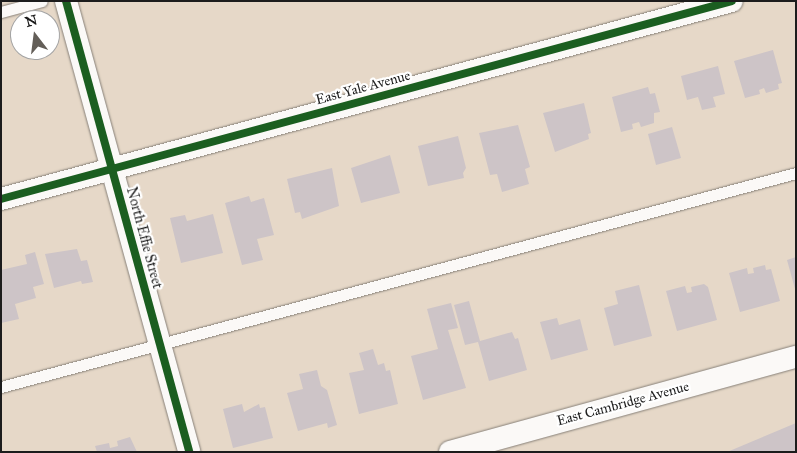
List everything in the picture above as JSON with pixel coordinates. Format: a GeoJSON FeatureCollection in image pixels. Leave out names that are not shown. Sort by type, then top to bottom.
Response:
{"type":"FeatureCollection","features":[{"type":"Feature","properties":{"kind":"street","name":"North Effie Street"},"geometry":{"type":"LineString","coordinates":[[66,1],[189,452]]}},
{"type":"Feature","properties":{"kind":"street","name":"East Yale Avenue"},"geometry":{"type":"LineString","coordinates":[[1,199],[732,1]]}},
{"type":"Feature","properties":{"kind":"street","name":"East Cambridge Avenue"},"geometry":{"type":"LineString","coordinates":[[450,452],[796,357]]}},
{"type":"Feature","properties":{"kind":"lane"},"geometry":{"type":"LineString","coordinates":[[1,12],[42,1]]}},
{"type":"Feature","properties":{"kind":"lane"},"geometry":{"type":"LineString","coordinates":[[1,387],[796,173]]}},
{"type":"Feature","properties":{"kind":"building"},"geometry":{"type":"Polygon","coordinates":[[[773,50],[782,83],[778,84],[779,89],[766,93],[764,88],[759,90],[760,94],[745,98],[734,61],[773,50]]]}},
{"type":"Feature","properties":{"kind":"building"},"geometry":{"type":"Polygon","coordinates":[[[718,66],[725,94],[713,97],[716,107],[702,110],[698,97],[687,100],[681,76],[718,66]]]}},
{"type":"Feature","properties":{"kind":"building"},"geometry":{"type":"Polygon","coordinates":[[[648,87],[650,94],[655,93],[660,112],[654,113],[654,123],[641,127],[639,122],[632,124],[633,129],[621,132],[612,97],[648,87]]]}},
{"type":"Feature","properties":{"kind":"building"},"geometry":{"type":"Polygon","coordinates":[[[584,103],[591,133],[588,134],[589,139],[555,152],[543,113],[584,103]]]}},
{"type":"Feature","properties":{"kind":"building"},"geometry":{"type":"Polygon","coordinates":[[[518,125],[530,167],[525,169],[529,184],[502,192],[497,174],[490,175],[479,133],[518,125]]]}},
{"type":"Feature","properties":{"kind":"building"},"geometry":{"type":"Polygon","coordinates":[[[672,127],[681,158],[656,165],[648,134],[672,127]]]}},
{"type":"Feature","properties":{"kind":"building"},"geometry":{"type":"Polygon","coordinates":[[[458,136],[466,168],[463,173],[464,178],[428,186],[418,146],[458,136]]]}},
{"type":"Feature","properties":{"kind":"building"},"geometry":{"type":"Polygon","coordinates":[[[390,155],[400,193],[361,203],[351,168],[390,155]]]}},
{"type":"Feature","properties":{"kind":"building"},"geometry":{"type":"Polygon","coordinates":[[[332,168],[339,206],[302,219],[300,212],[295,213],[287,179],[332,168]]]}},
{"type":"Feature","properties":{"kind":"building"},"geometry":{"type":"Polygon","coordinates":[[[249,196],[251,202],[264,198],[274,235],[257,239],[263,260],[242,265],[225,203],[249,196]]]}},
{"type":"Feature","properties":{"kind":"building"},"geometry":{"type":"Polygon","coordinates":[[[213,214],[223,253],[181,263],[170,218],[185,215],[187,221],[213,214]]]}},
{"type":"Feature","properties":{"kind":"building"},"geometry":{"type":"Polygon","coordinates":[[[77,249],[81,261],[87,260],[93,282],[82,284],[81,281],[54,288],[45,254],[77,249]]]}},
{"type":"Feature","properties":{"kind":"building"},"geometry":{"type":"Polygon","coordinates":[[[35,252],[44,284],[33,287],[36,298],[15,304],[19,319],[1,323],[1,270],[27,264],[25,255],[35,252]]]}},
{"type":"Feature","properties":{"kind":"building"},"geometry":{"type":"Polygon","coordinates":[[[796,257],[796,289],[795,289],[787,260],[796,257]]]}},
{"type":"Feature","properties":{"kind":"building"},"geometry":{"type":"Polygon","coordinates":[[[765,265],[766,270],[771,269],[780,301],[740,312],[729,273],[747,268],[748,274],[754,273],[753,268],[765,265]]]}},
{"type":"Feature","properties":{"kind":"building"},"geometry":{"type":"Polygon","coordinates":[[[704,284],[708,287],[717,320],[677,331],[666,291],[685,286],[687,293],[692,292],[691,287],[704,284]]]}},
{"type":"Feature","properties":{"kind":"building"},"geometry":{"type":"Polygon","coordinates":[[[639,285],[652,336],[614,346],[604,308],[618,304],[615,291],[639,285]]]}},
{"type":"Feature","properties":{"kind":"building"},"geometry":{"type":"Polygon","coordinates":[[[469,301],[480,341],[512,332],[515,339],[518,338],[527,370],[489,381],[478,342],[465,345],[454,305],[469,301]]]}},
{"type":"Feature","properties":{"kind":"building"},"geometry":{"type":"Polygon","coordinates":[[[451,303],[458,328],[448,330],[466,388],[423,400],[411,356],[438,349],[427,309],[451,303]]]}},
{"type":"Feature","properties":{"kind":"building"},"geometry":{"type":"Polygon","coordinates":[[[557,318],[559,325],[580,319],[588,350],[551,360],[540,322],[557,318]]]}},
{"type":"Feature","properties":{"kind":"building"},"geometry":{"type":"Polygon","coordinates":[[[373,349],[378,365],[384,363],[386,371],[390,370],[398,404],[359,414],[349,373],[364,370],[359,353],[373,349]]]}},
{"type":"Feature","properties":{"kind":"building"},"geometry":{"type":"Polygon","coordinates":[[[317,370],[321,386],[327,390],[337,425],[328,428],[327,423],[298,431],[287,393],[303,389],[299,374],[317,370]]]}},
{"type":"Feature","properties":{"kind":"building"},"geometry":{"type":"Polygon","coordinates":[[[242,404],[244,412],[259,404],[260,408],[265,407],[273,438],[233,448],[223,409],[242,404]]]}},
{"type":"Feature","properties":{"kind":"building"},"geometry":{"type":"Polygon","coordinates":[[[796,423],[796,452],[727,452],[796,423]]]}},
{"type":"Feature","properties":{"kind":"building"},"geometry":{"type":"Polygon","coordinates":[[[130,437],[137,452],[97,452],[95,446],[109,443],[110,448],[118,446],[117,441],[130,437]]]}},
{"type":"Feature","properties":{"kind":"cycle path"},"geometry":{"type":"LineString","coordinates":[[66,1],[189,452]]}},
{"type":"Feature","properties":{"kind":"cycle path"},"geometry":{"type":"LineString","coordinates":[[1,199],[732,1]]}}]}
